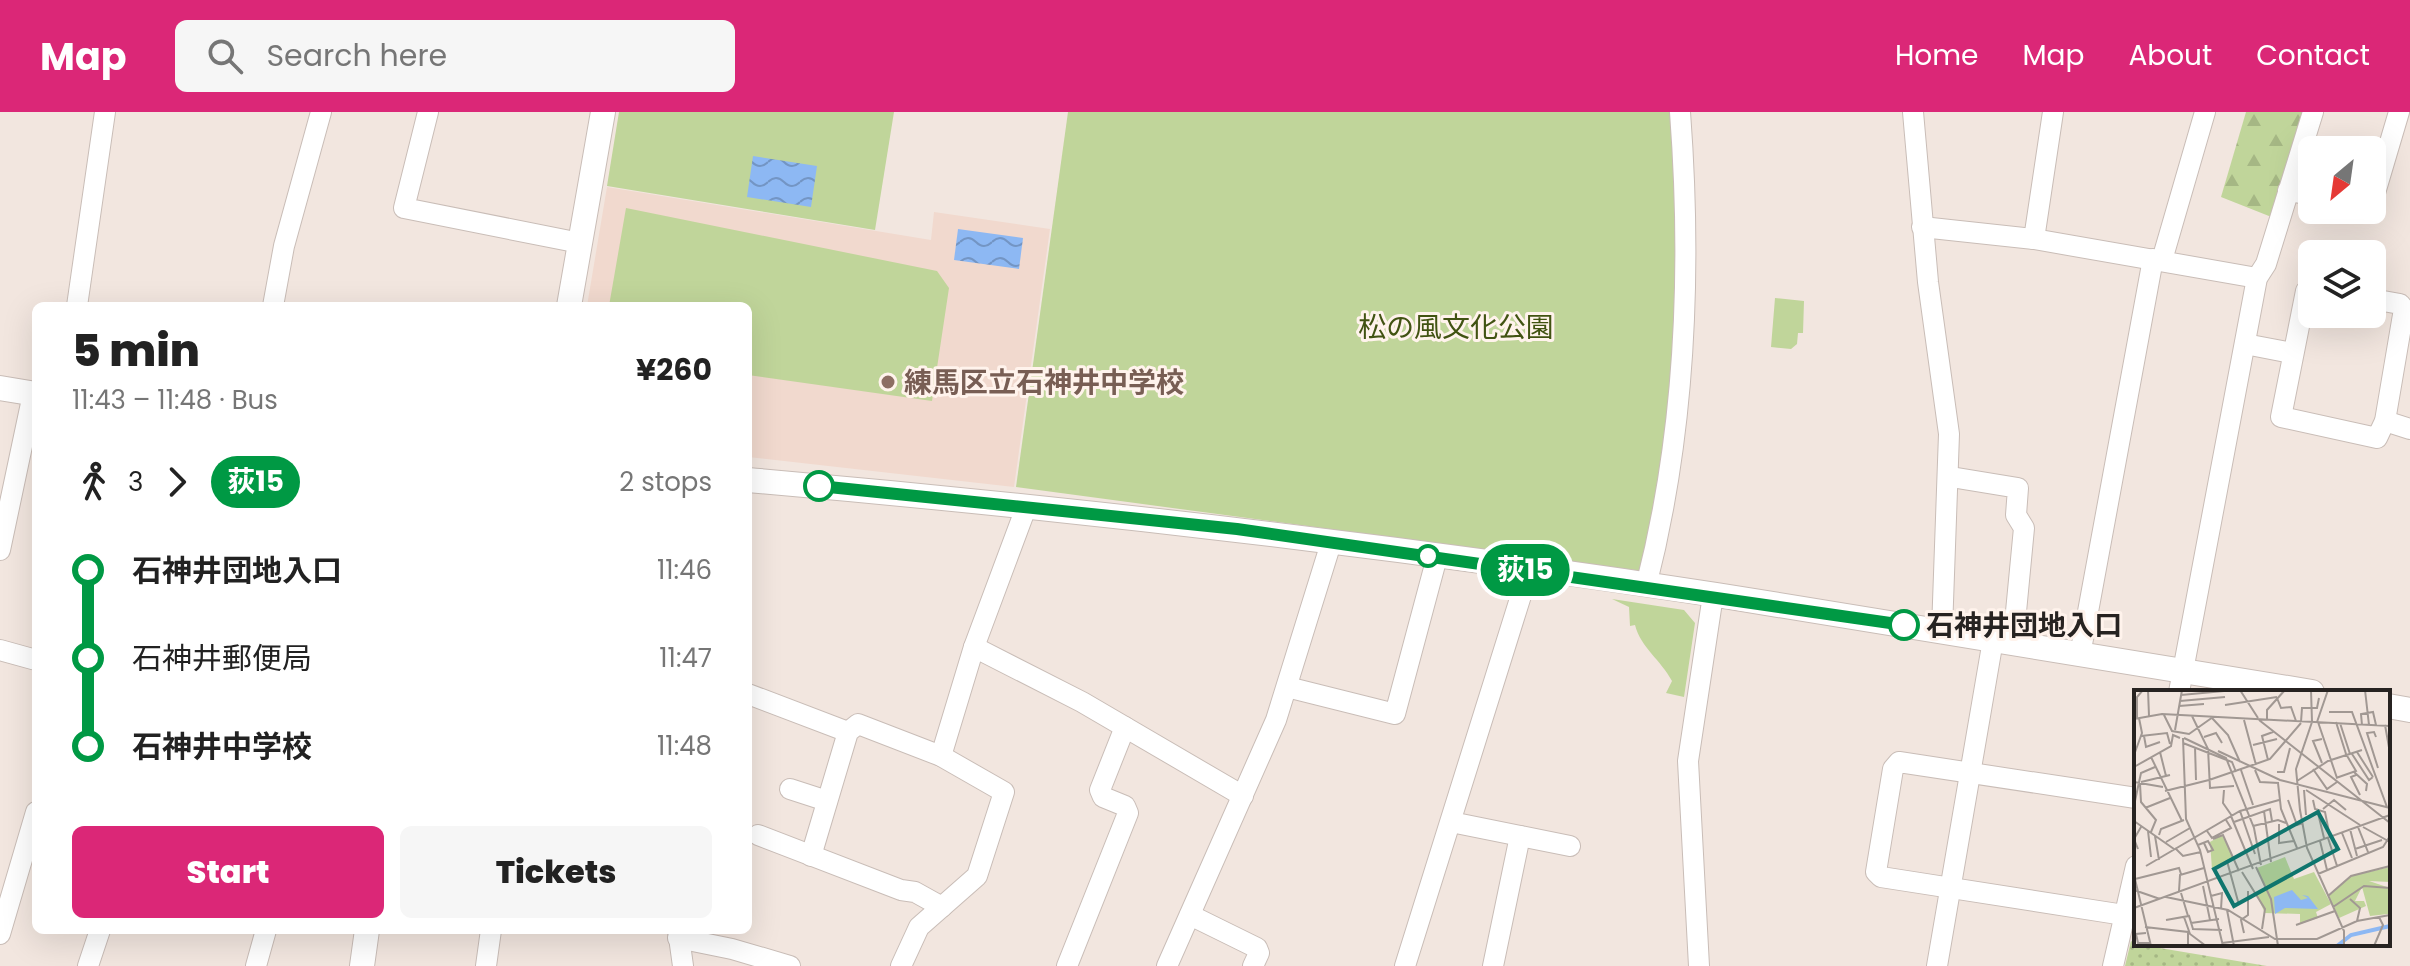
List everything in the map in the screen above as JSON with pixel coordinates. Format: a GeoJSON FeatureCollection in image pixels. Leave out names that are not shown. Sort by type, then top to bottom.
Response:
{"type":"FeatureCollection","features":[{"type":"Feature","properties":{"kind":"main road"},"geometry":{"type":"LineString","coordinates":[[570,302],[603,112]]}},
{"type":"Feature","properties":{"kind":"main road"},"geometry":{"type":"LineString","coordinates":[[0,388],[32,394]]}},
{"type":"Feature","properties":{"kind":"main road"},"geometry":{"type":"LineString","coordinates":[[752,480],[1027,505],[1437,557],[1942,630],[2080,655],[2182,682],[2286,690]]}},
{"type":"Feature","properties":{"kind":"main road"},"geometry":{"type":"LineString","coordinates":[[2390,706],[2410,710]]}},
{"type":"Feature","properties":{"kind":"main road"},"geometry":{"type":"LineString","coordinates":[[362,966],[366,934]]}},
{"type":"Feature","properties":{"kind":"street"},"geometry":{"type":"LineString","coordinates":[[78,302],[105,112]]}},
{"type":"Feature","properties":{"kind":"street"},"geometry":{"type":"LineString","coordinates":[[274,302],[284,246],[321,112]]}},
{"type":"Feature","properties":{"kind":"street"},"geometry":{"type":"LineString","coordinates":[[428,112],[404,208],[580,243]]}},
{"type":"Feature","properties":{"kind":"street"},"geometry":{"type":"LineString","coordinates":[[1646,586],[1668,484],[1684,356],[1686,185],[1680,112]]}},
{"type":"Feature","properties":{"kind":"street"},"geometry":{"type":"LineString","coordinates":[[1913,112],[1939,382],[1949,434],[1951,477],[1942,630]]}},
{"type":"Feature","properties":{"kind":"street"},"geometry":{"type":"LineString","coordinates":[[2034,239],[2053,112]]}},
{"type":"Feature","properties":{"kind":"street"},"geometry":{"type":"LineString","coordinates":[[2080,655],[2158,260],[2205,112]]}},
{"type":"Feature","properties":{"kind":"street"},"geometry":{"type":"LineString","coordinates":[[2182,682],[2257,278],[2266,264],[2313,112]]}},
{"type":"Feature","properties":{"kind":"street"},"geometry":{"type":"LineString","coordinates":[[2386,156],[2399,112]]}},
{"type":"Feature","properties":{"kind":"street"},"geometry":{"type":"LineString","coordinates":[[2288,191],[2298,193]]}},
{"type":"Feature","properties":{"kind":"street"},"geometry":{"type":"LineString","coordinates":[[1922,227],[2034,239],[2257,278]]}},
{"type":"Feature","properties":{"kind":"street"},"geometry":{"type":"LineString","coordinates":[[2298,326],[2281,415],[2284,419],[2377,438],[2385,421],[2404,309],[2400,304],[2386,302]]}},
{"type":"Feature","properties":{"kind":"street"},"geometry":{"type":"LineString","coordinates":[[2245,344],[2292,353]]}},
{"type":"Feature","properties":{"kind":"street"},"geometry":{"type":"LineString","coordinates":[[0,550],[32,403]]}},
{"type":"Feature","properties":{"kind":"street"},"geometry":{"type":"LineString","coordinates":[[2385,421],[2410,429]]}},
{"type":"Feature","properties":{"kind":"street"},"geometry":{"type":"LineString","coordinates":[[1951,477],[2018,488],[2016,515],[2024,528],[2003,641],[1969,771],[1937,964],[1959,966]]}},
{"type":"Feature","properties":{"kind":"street"},"geometry":{"type":"LineString","coordinates":[[941,756],[974,647],[1027,505]]}},
{"type":"Feature","properties":{"kind":"street"},"geometry":{"type":"LineString","coordinates":[[1167,966],[1243,796],[1287,687],[1331,543]]}},
{"type":"Feature","properties":{"kind":"street"},"geometry":{"type":"LineString","coordinates":[[1287,687],[1395,714],[1437,557]]}},
{"type":"Feature","properties":{"kind":"street"},"geometry":{"type":"LineString","coordinates":[[1405,966],[1529,570]]}},
{"type":"Feature","properties":{"kind":"street"},"geometry":{"type":"LineString","coordinates":[[1699,966],[1688,761],[1713,595]]}},
{"type":"Feature","properties":{"kind":"street"},"geometry":{"type":"LineString","coordinates":[[974,647],[1125,727],[1243,796]]}},
{"type":"Feature","properties":{"kind":"street"},"geometry":{"type":"LineString","coordinates":[[0,650],[32,659]]}},
{"type":"Feature","properties":{"kind":"street"},"geometry":{"type":"LineString","coordinates":[[752,696],[848,732]]}},
{"type":"Feature","properties":{"kind":"street"},"geometry":{"type":"LineString","coordinates":[[811,856],[848,732],[864,724],[941,756],[1001,787],[1005,797],[977,876],[919,927],[901,966]]}},
{"type":"Feature","properties":{"kind":"street"},"geometry":{"type":"LineString","coordinates":[[1067,966],[1128,813],[1125,806],[1103,797],[1100,790],[1125,727]]}},
{"type":"Feature","properties":{"kind":"street"},"geometry":{"type":"LineString","coordinates":[[2124,915],[1878,875],[1893,769],[1899,762],[2134,798]]}},
{"type":"Feature","properties":{"kind":"street"},"geometry":{"type":"LineString","coordinates":[[790,789],[827,801]]}},
{"type":"Feature","properties":{"kind":"street"},"geometry":{"type":"LineString","coordinates":[[1451,822],[1570,846]]}},
{"type":"Feature","properties":{"kind":"street"},"geometry":{"type":"LineString","coordinates":[[0,934],[32,826]]}},
{"type":"Feature","properties":{"kind":"street"},"geometry":{"type":"LineString","coordinates":[[758,835],[897,889],[915,892],[942,907]]}},
{"type":"Feature","properties":{"kind":"street"},"geometry":{"type":"LineString","coordinates":[[1493,966],[1520,836]]}},
{"type":"Feature","properties":{"kind":"street"},"geometry":{"type":"LineString","coordinates":[[2113,966],[2134,874]]}},
{"type":"Feature","properties":{"kind":"street"},"geometry":{"type":"LineString","coordinates":[[1190,915],[1257,948],[1259,953],[1253,966]]}},
{"type":"Feature","properties":{"kind":"street"},"geometry":{"type":"LineString","coordinates":[[88,966],[99,934]]}},
{"type":"Feature","properties":{"kind":"street"},"geometry":{"type":"LineString","coordinates":[[256,966],[265,934]]}},
{"type":"Feature","properties":{"kind":"street"},"geometry":{"type":"LineString","coordinates":[[486,966],[490,934]]}},
{"type":"Feature","properties":{"kind":"street"},"geometry":{"type":"LineString","coordinates":[[683,966],[678,934],[790,966]]}},
{"type":"Feature","properties":{"kind":"shaded area","name":"練馬区立石神井中学校"},"geometry":{"type":"Polygon","coordinates":[[[607,187],[931,240],[934,212],[1050,229],[1014,487],[752,457],[752,302],[588,302],[607,187]]]}},
{"type":"Feature","properties":{"kind":"green space"},"geometry":{"type":"Polygon","coordinates":[[[619,112],[894,112],[875,230],[607,186],[619,112]]]}},
{"type":"Feature","properties":{"kind":"green space","name":"松の風文化公園"},"geometry":{"type":"Polygon","coordinates":[[[1068,112],[1675,112],[1677,316],[1669,421],[1642,571],[1016,487],[1068,112]]]}},
{"type":"Feature","properties":{"kind":"green space"},"geometry":{"type":"Polygon","coordinates":[[[2246,112],[2306,112],[2274,218],[2221,197],[2246,112]]]}},
{"type":"Feature","properties":{"kind":"green space"},"geometry":{"type":"Polygon","coordinates":[[[626,208],[937,271],[949,288],[932,401],[752,376],[752,302],[610,302],[626,208]]]}},
{"type":"Feature","properties":{"kind":"green space"},"geometry":{"type":"Polygon","coordinates":[[[1775,298],[1804,301],[1803,333],[1798,333],[1797,344],[1791,349],[1771,347],[1775,298]]]}},
{"type":"Feature","properties":{"kind":"green space"},"geometry":{"type":"Polygon","coordinates":[[[1612,599],[1684,610],[1695,623],[1684,697],[1666,693],[1672,681],[1642,640],[1635,625],[1630,626],[1629,607],[1612,599]]]}},
{"type":"Feature","properties":{"kind":"green space"},"geometry":{"type":"Polygon","coordinates":[[[2131,941],[2134,946],[2267,966],[2125,966],[2131,941]]]}},
{"type":"Feature","properties":{"kind":"water"},"geometry":{"type":"Polygon","coordinates":[[[753,156],[817,166],[811,207],[747,197],[753,156]]]}},
{"type":"Feature","properties":{"kind":"water"},"geometry":{"type":"Polygon","coordinates":[[[958,229],[1023,238],[1019,269],[954,260],[958,229]]]}},
{"type":"Feature","properties":{"kind":"bus line","name":"荻15"},"geometry":{"type":"LineString","coordinates":[[819,486],[1237,529],[1713,595],[1904,625]]}},
{"type":"Feature","properties":{"kind":"place","name":"練馬区立石神井中学校"},"geometry":{"type":"Point","coordinates":[888,382]}},
{"type":"Feature","properties":{"kind":"place","name":"石神井団地入口"},"geometry":{"type":"Point","coordinates":[1904,625]}}]}
